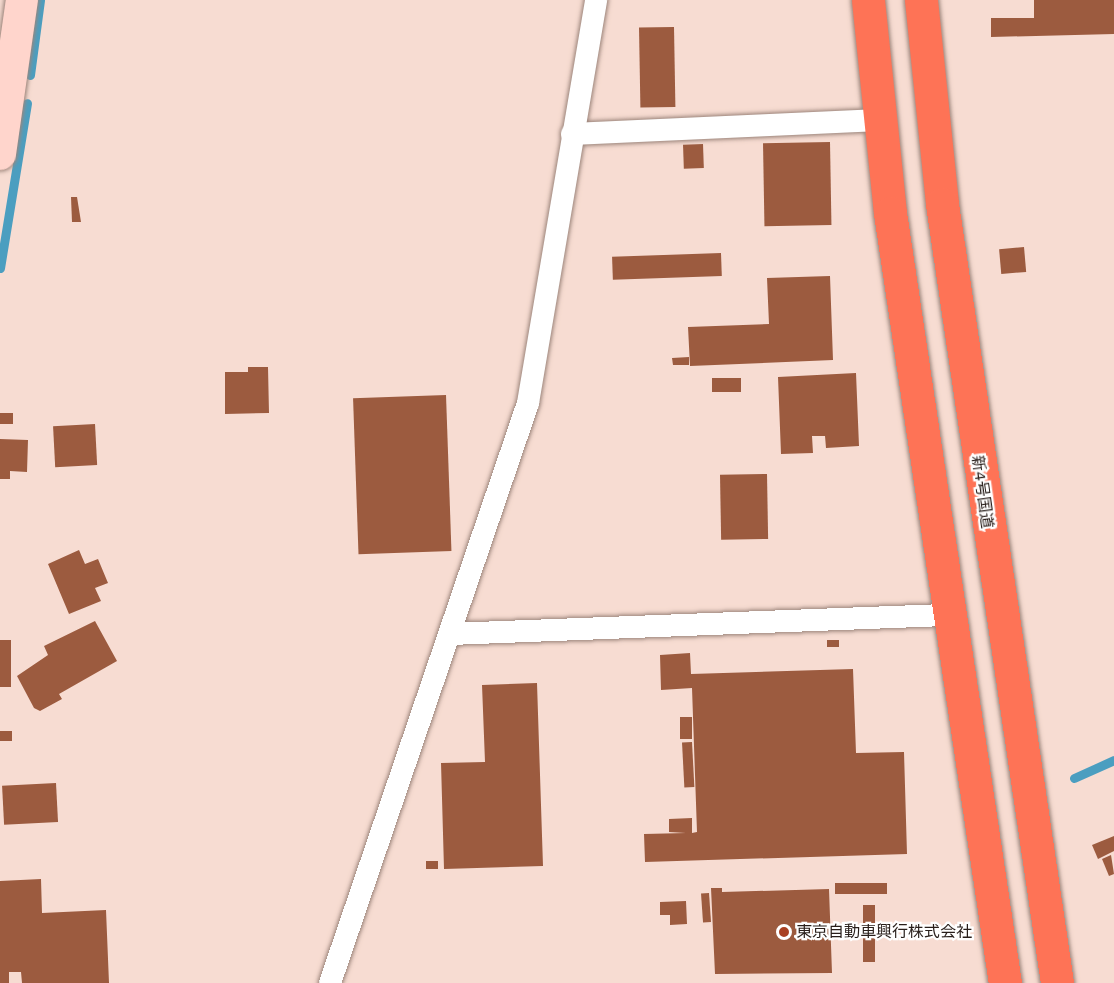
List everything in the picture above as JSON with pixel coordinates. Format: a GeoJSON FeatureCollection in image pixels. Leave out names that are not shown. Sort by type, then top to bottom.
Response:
{"type":"FeatureCollection","features":[{"type":"Feature","properties":{"kind":"highway"},"geometry":{"type":"LineString","coordinates":[[868,0],[880,120],[948,615],[1005,983]]}},
{"type":"Feature","properties":{"kind":"highway","name":"新4号国道"},"geometry":{"type":"LineString","coordinates":[[921,0],[942,204],[1057,983]]}},
{"type":"Feature","properties":{"kind":"street"},"geometry":{"type":"LineString","coordinates":[[1,134],[22,0]]}},
{"type":"Feature","properties":{"kind":"street"},"geometry":{"type":"LineString","coordinates":[[330,983],[528,403],[596,0]]}},
{"type":"Feature","properties":{"kind":"street"},"geometry":{"type":"LineString","coordinates":[[572,134],[880,120]]}},
{"type":"Feature","properties":{"kind":"street"},"geometry":{"type":"LineString","coordinates":[[450,634],[948,615]]}},
{"type":"Feature","properties":{"kind":"building"},"geometry":{"type":"Polygon","coordinates":[[[1034,0],[1114,0],[1114,34],[991,37],[991,18],[1034,18],[1034,0]]]}},
{"type":"Feature","properties":{"kind":"building"},"geometry":{"type":"Polygon","coordinates":[[[674,27],[675,107],[640,108],[639,28],[674,27]]]}},
{"type":"Feature","properties":{"kind":"building"},"geometry":{"type":"Polygon","coordinates":[[[830,142],[831,225],[764,226],[763,143],[830,142]]]}},
{"type":"Feature","properties":{"kind":"building"},"geometry":{"type":"Polygon","coordinates":[[[703,144],[704,168],[684,169],[683,145],[703,144]]]}},
{"type":"Feature","properties":{"kind":"building"},"geometry":{"type":"Polygon","coordinates":[[[71,197],[77,197],[81,222],[72,222],[71,197]]]}},
{"type":"Feature","properties":{"kind":"building"},"geometry":{"type":"Polygon","coordinates":[[[1024,247],[1026,272],[1001,274],[999,249],[1024,247]]]}},
{"type":"Feature","properties":{"kind":"building"},"geometry":{"type":"Polygon","coordinates":[[[721,253],[722,276],[613,280],[612,257],[721,253]]]}},
{"type":"Feature","properties":{"kind":"building"},"geometry":{"type":"Polygon","coordinates":[[[830,276],[833,360],[690,366],[688,327],[769,324],[767,278],[830,276]]]}},
{"type":"Feature","properties":{"kind":"building"},"geometry":{"type":"Polygon","coordinates":[[[689,357],[689,365],[673,365],[672,358],[689,357]]]}},
{"type":"Feature","properties":{"kind":"building"},"geometry":{"type":"Polygon","coordinates":[[[248,367],[268,367],[269,413],[225,414],[225,372],[248,372],[248,367]]]}},
{"type":"Feature","properties":{"kind":"building"},"geometry":{"type":"Polygon","coordinates":[[[856,373],[859,446],[826,448],[825,436],[812,436],[813,453],[781,454],[778,377],[856,373]]]}},
{"type":"Feature","properties":{"kind":"building"},"geometry":{"type":"Polygon","coordinates":[[[712,378],[741,378],[741,392],[712,392],[712,378]]]}},
{"type":"Feature","properties":{"kind":"building"},"geometry":{"type":"Polygon","coordinates":[[[446,395],[451,551],[359,554],[353,398],[446,395]]]}},
{"type":"Feature","properties":{"kind":"building"},"geometry":{"type":"Polygon","coordinates":[[[0,413],[13,413],[13,424],[0,424],[0,413]]]}},
{"type":"Feature","properties":{"kind":"building"},"geometry":{"type":"Polygon","coordinates":[[[95,424],[97,465],[55,467],[53,426],[95,424]]]}},
{"type":"Feature","properties":{"kind":"building"},"geometry":{"type":"Polygon","coordinates":[[[0,439],[28,440],[27,472],[10,471],[10,479],[0,479],[0,439]]]}},
{"type":"Feature","properties":{"kind":"building"},"geometry":{"type":"Polygon","coordinates":[[[767,474],[768,539],[721,540],[720,475],[767,474]]]}},
{"type":"Feature","properties":{"kind":"building"},"geometry":{"type":"Polygon","coordinates":[[[79,550],[85,564],[98,559],[108,583],[95,588],[101,601],[69,614],[48,564],[79,550]]]}},
{"type":"Feature","properties":{"kind":"building"},"geometry":{"type":"Polygon","coordinates":[[[95,621],[117,661],[59,694],[62,699],[40,711],[34,708],[17,676],[48,655],[44,646],[95,621]]]}},
{"type":"Feature","properties":{"kind":"building"},"geometry":{"type":"Polygon","coordinates":[[[0,640],[11,640],[11,687],[0,687],[0,640]]]}},
{"type":"Feature","properties":{"kind":"building"},"geometry":{"type":"Polygon","coordinates":[[[827,640],[839,640],[839,647],[827,647],[827,640]]]}},
{"type":"Feature","properties":{"kind":"building"},"geometry":{"type":"Polygon","coordinates":[[[690,653],[691,674],[853,669],[856,753],[904,752],[907,854],[645,862],[644,834],[686,833],[669,832],[669,819],[692,818],[692,833],[697,832],[692,688],[661,690],[660,655],[690,653]]]}},
{"type":"Feature","properties":{"kind":"building"},"geometry":{"type":"Polygon","coordinates":[[[537,683],[543,866],[444,869],[441,763],[485,762],[482,685],[537,683]]]}},
{"type":"Feature","properties":{"kind":"building"},"geometry":{"type":"Polygon","coordinates":[[[680,717],[692,717],[692,739],[680,739],[680,717]]]}},
{"type":"Feature","properties":{"kind":"building"},"geometry":{"type":"Polygon","coordinates":[[[0,731],[12,731],[12,741],[0,741],[0,731]]]}},
{"type":"Feature","properties":{"kind":"building"},"geometry":{"type":"Polygon","coordinates":[[[692,742],[694,787],[684,787],[682,743],[692,742]]]}},
{"type":"Feature","properties":{"kind":"building"},"geometry":{"type":"Polygon","coordinates":[[[56,783],[58,822],[4,825],[2,786],[56,783]]]}},
{"type":"Feature","properties":{"kind":"building"},"geometry":{"type":"Polygon","coordinates":[[[1114,836],[1114,851],[1098,859],[1092,845],[1114,836]]]}},
{"type":"Feature","properties":{"kind":"building"},"geometry":{"type":"Polygon","coordinates":[[[1111,855],[1114,874],[1109,876],[1102,859],[1111,855]]]}},
{"type":"Feature","properties":{"kind":"building"},"geometry":{"type":"Polygon","coordinates":[[[426,861],[438,861],[438,869],[426,869],[426,861]]]}},
{"type":"Feature","properties":{"kind":"building"},"geometry":{"type":"Polygon","coordinates":[[[41,879],[42,913],[106,910],[109,983],[22,983],[21,972],[9,972],[9,983],[0,983],[0,881],[41,879]]]}},
{"type":"Feature","properties":{"kind":"building"},"geometry":{"type":"Polygon","coordinates":[[[835,883],[887,883],[887,894],[835,894],[835,883]]]}},
{"type":"Feature","properties":{"kind":"building"},"geometry":{"type":"Polygon","coordinates":[[[711,888],[722,888],[722,892],[829,889],[832,973],[715,974],[711,888]]]}},
{"type":"Feature","properties":{"kind":"building"},"geometry":{"type":"Polygon","coordinates":[[[709,893],[711,922],[703,922],[701,894],[709,893]]]}},
{"type":"Feature","properties":{"kind":"building"},"geometry":{"type":"Polygon","coordinates":[[[686,901],[687,924],[670,925],[670,915],[660,915],[660,902],[686,901]]]}},
{"type":"Feature","properties":{"kind":"building"},"geometry":{"type":"Polygon","coordinates":[[[863,905],[875,905],[875,962],[863,962],[863,905]]]}},
{"type":"Feature","properties":{"kind":"waterway"},"geometry":{"type":"LineString","coordinates":[[30,75],[40,0]]}},
{"type":"Feature","properties":{"kind":"waterway"},"geometry":{"type":"LineString","coordinates":[[0,268],[27,103]]}},
{"type":"Feature","properties":{"kind":"waterway"},"geometry":{"type":"LineString","coordinates":[[1074,778],[1114,760]]}},
{"type":"Feature","properties":{"kind":"place","name":"東京自動車興行株式会社"},"geometry":{"type":"Point","coordinates":[784,932]}}]}
